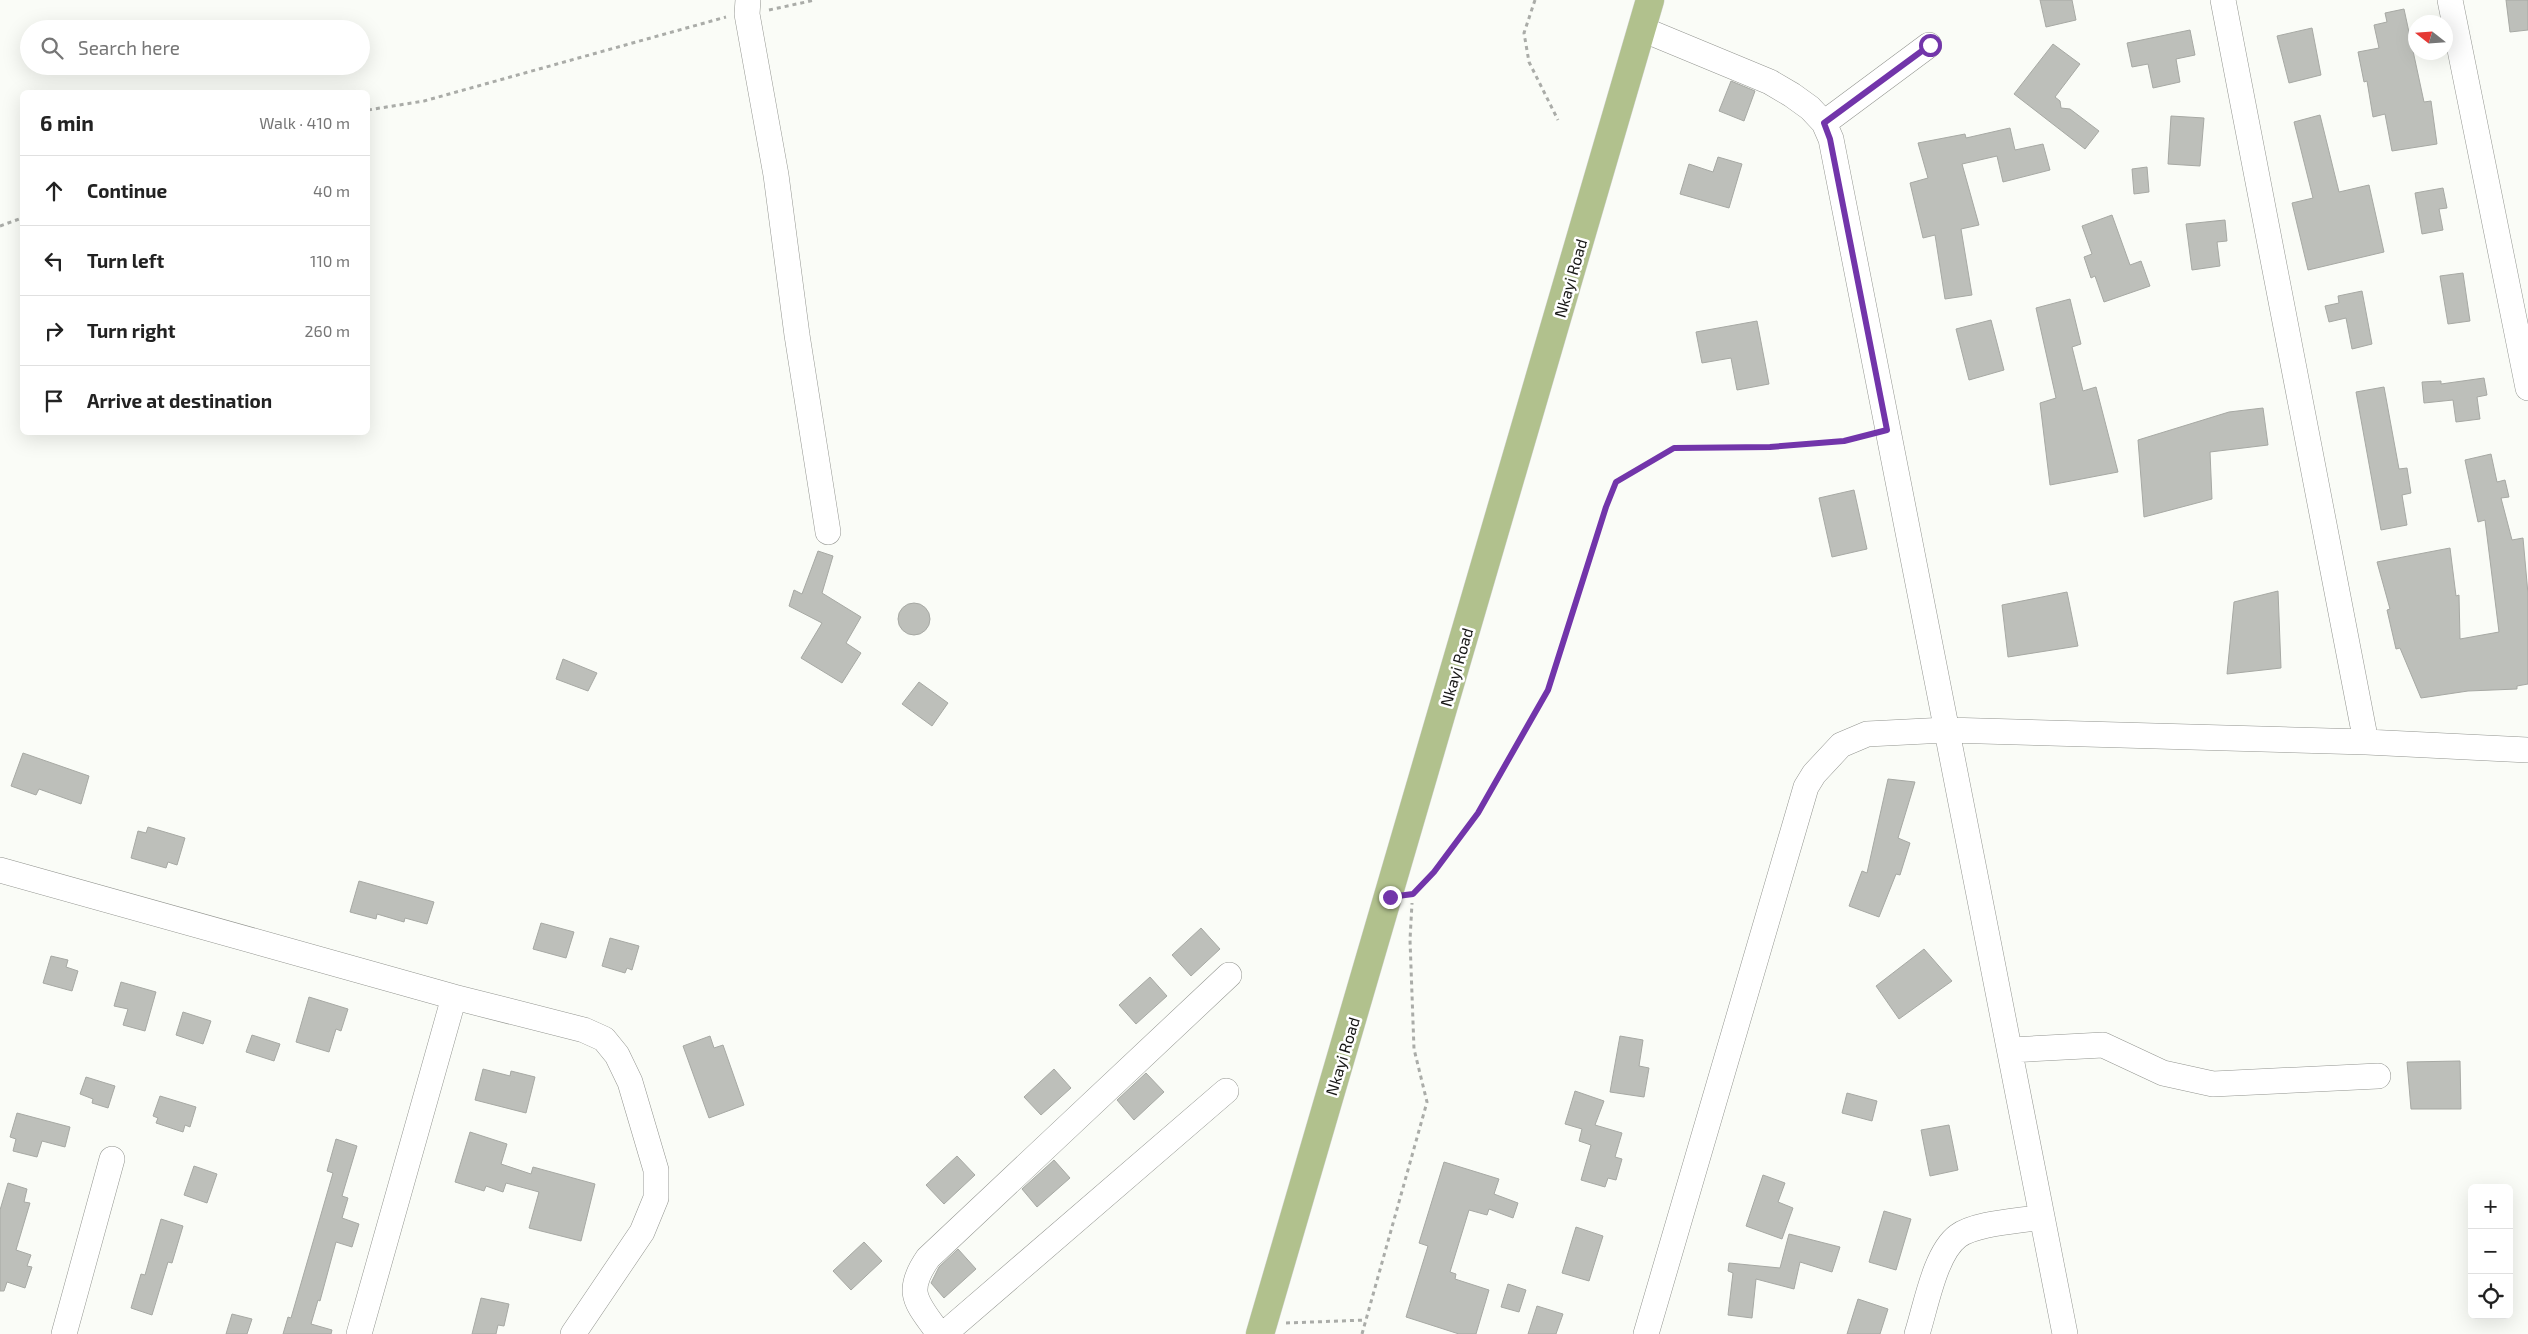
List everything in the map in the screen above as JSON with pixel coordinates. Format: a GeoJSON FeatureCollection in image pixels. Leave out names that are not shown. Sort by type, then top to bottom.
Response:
{"type":"FeatureCollection","features":[{"type":"Feature","properties":{"kind":"main road","name":"Nkayi Road"},"geometry":{"type":"LineString","coordinates":[[1262,1329],[1650,0]]}},
{"type":"Feature","properties":{"kind":"street"},"geometry":{"type":"LineString","coordinates":[[2223,0],[2366,742]]}},
{"type":"Feature","properties":{"kind":"street"},"geometry":{"type":"LineString","coordinates":[[2450,0],[2528,388]]}},
{"type":"Feature","properties":{"kind":"street"},"geometry":{"type":"LineString","coordinates":[[747,7],[776,174],[797,335],[828,532]]}},
{"type":"Feature","properties":{"kind":"street"},"geometry":{"type":"LineString","coordinates":[[1642,29],[1770,82],[1810,108],[1824,123],[1830,139],[2065,1334]]}},
{"type":"Feature","properties":{"kind":"street"},"geometry":{"type":"LineString","coordinates":[[1824,123],[1930,45]]}},
{"type":"Feature","properties":{"kind":"street"},"geometry":{"type":"LineString","coordinates":[[1646,1334],[1806,787],[1814,774],[1841,745],[1867,734],[1946,730],[2366,742],[2528,750]]}},
{"type":"Feature","properties":{"kind":"street"},"geometry":{"type":"LineString","coordinates":[[0,870],[454,997],[584,1030],[604,1039],[617,1055],[630,1082],[656,1170],[656,1198],[642,1232],[584,1330]]}},
{"type":"Feature","properties":{"kind":"street"},"geometry":{"type":"LineString","coordinates":[[939,1334],[915,1299],[916,1281],[928,1258],[1229,975]]}},
{"type":"Feature","properties":{"kind":"street"},"geometry":{"type":"LineString","coordinates":[[359,1334],[454,997]]}},
{"type":"Feature","properties":{"kind":"street"},"geometry":{"type":"LineString","coordinates":[[2010,1050],[2103,1046],[2163,1073],[2213,1084],[2378,1076]]}},
{"type":"Feature","properties":{"kind":"street"},"geometry":{"type":"LineString","coordinates":[[944,1334],[1226,1092]]}},
{"type":"Feature","properties":{"kind":"street"},"geometry":{"type":"LineString","coordinates":[[64,1334],[112,1159]]}},
{"type":"Feature","properties":{"kind":"street"},"geometry":{"type":"LineString","coordinates":[[1916,1334],[1943,1252],[1959,1236],[1976,1228],[2041,1217]]}},
{"type":"Feature","properties":{"kind":"path"},"geometry":{"type":"LineString","coordinates":[[370,110],[424,102],[716,18],[747,7],[815,0]]}},
{"type":"Feature","properties":{"kind":"path"},"geometry":{"type":"LineString","coordinates":[[1535,0],[1524,33],[1529,62],[1558,120]]}},
{"type":"Feature","properties":{"kind":"path"},"geometry":{"type":"LineString","coordinates":[[0,226],[20,219]]}},
{"type":"Feature","properties":{"kind":"path"},"geometry":{"type":"LineString","coordinates":[[1362,1334],[1427,1102],[1414,1050],[1410,940],[1413,894],[1434,872],[1478,813],[1548,690],[1606,507],[1616,482],[1674,448],[1770,447],[1844,441],[1887,430]]}},
{"type":"Feature","properties":{"kind":"path"},"geometry":{"type":"LineString","coordinates":[[1262,1329],[1366,1320]]}},
{"type":"Feature","properties":{"kind":"building"},"geometry":{"type":"Polygon","coordinates":[[[2040,0],[2072,0],[2076,20],[2046,27],[2040,0]]]}},
{"type":"Feature","properties":{"kind":"building"},"geometry":{"type":"Polygon","coordinates":[[[2506,0],[2528,0],[2528,30],[2510,32],[2506,0]]]}},
{"type":"Feature","properties":{"kind":"building"},"geometry":{"type":"Polygon","coordinates":[[[2404,9],[2408,28],[2408,60],[2415,60],[2424,102],[2431,101],[2437,144],[2392,151],[2385,114],[2373,117],[2367,81],[2364,82],[2358,52],[2379,48],[2374,25],[2387,22],[2385,13],[2404,9]]]}},
{"type":"Feature","properties":{"kind":"building"},"geometry":{"type":"Polygon","coordinates":[[[2312,28],[2321,75],[2289,83],[2277,36],[2312,28]]]}},
{"type":"Feature","properties":{"kind":"building"},"geometry":{"type":"Polygon","coordinates":[[[2190,30],[2195,55],[2176,59],[2180,82],[2153,88],[2148,64],[2132,67],[2127,43],[2190,30]]]}},
{"type":"Feature","properties":{"kind":"building"},"geometry":{"type":"Polygon","coordinates":[[[2053,44],[2080,64],[2055,97],[2060,101],[2061,108],[2070,109],[2099,131],[2085,149],[2014,94],[2053,44]]]}},
{"type":"Feature","properties":{"kind":"building"},"geometry":{"type":"Polygon","coordinates":[[[1731,81],[1755,91],[1744,121],[1719,111],[1731,81]]]}},
{"type":"Feature","properties":{"kind":"building"},"geometry":{"type":"Polygon","coordinates":[[[2320,115],[2339,192],[2369,185],[2384,252],[2308,270],[2292,203],[2313,198],[2294,122],[2320,115]]]}},
{"type":"Feature","properties":{"kind":"building"},"geometry":{"type":"Polygon","coordinates":[[[2171,116],[2204,118],[2200,166],[2168,164],[2171,116]]]}},
{"type":"Feature","properties":{"kind":"building"},"geometry":{"type":"Polygon","coordinates":[[[2010,128],[2015,150],[2043,144],[2050,170],[2003,182],[1997,156],[1962,164],[1979,225],[1961,229],[1972,295],[1945,299],[1935,235],[1923,238],[1910,183],[1928,178],[1918,143],[1965,134],[1966,138],[2010,128]]]}},
{"type":"Feature","properties":{"kind":"building"},"geometry":{"type":"Polygon","coordinates":[[[1718,157],[1742,164],[1729,208],[1680,194],[1689,164],[1713,172],[1718,157]]]}},
{"type":"Feature","properties":{"kind":"building"},"geometry":{"type":"Polygon","coordinates":[[[2147,167],[2149,192],[2134,194],[2132,169],[2147,167]]]}},
{"type":"Feature","properties":{"kind":"building"},"geometry":{"type":"Polygon","coordinates":[[[2443,188],[2447,208],[2439,209],[2443,230],[2422,234],[2415,193],[2443,188]]]}},
{"type":"Feature","properties":{"kind":"building"},"geometry":{"type":"Polygon","coordinates":[[[2112,215],[2130,265],[2141,261],[2150,286],[2104,302],[2095,276],[2091,278],[2084,257],[2092,254],[2082,226],[2112,215]]]}},
{"type":"Feature","properties":{"kind":"building"},"geometry":{"type":"Polygon","coordinates":[[[2225,220],[2227,241],[2217,242],[2220,266],[2192,270],[2186,224],[2225,220]]]}},
{"type":"Feature","properties":{"kind":"building"},"geometry":{"type":"Polygon","coordinates":[[[2463,273],[2470,321],[2448,324],[2440,276],[2463,273]]]}},
{"type":"Feature","properties":{"kind":"building"},"geometry":{"type":"Polygon","coordinates":[[[2362,291],[2372,344],[2352,349],[2346,318],[2329,322],[2325,306],[2339,303],[2338,296],[2362,291]]]}},
{"type":"Feature","properties":{"kind":"building"},"geometry":{"type":"Polygon","coordinates":[[[2070,299],[2081,344],[2072,347],[2083,391],[2096,387],[2118,472],[2050,485],[2040,403],[2056,398],[2036,308],[2070,299]]]}},
{"type":"Feature","properties":{"kind":"building"},"geometry":{"type":"Polygon","coordinates":[[[1991,320],[2004,370],[1969,380],[1956,329],[1991,320]]]}},
{"type":"Feature","properties":{"kind":"building"},"geometry":{"type":"Polygon","coordinates":[[[1757,321],[1769,384],[1737,390],[1731,358],[1702,363],[1696,332],[1757,321]]]}},
{"type":"Feature","properties":{"kind":"building"},"geometry":{"type":"Polygon","coordinates":[[[2484,378],[2487,395],[2477,397],[2480,419],[2456,422],[2453,400],[2424,403],[2422,382],[2441,381],[2441,384],[2484,378]]]}},
{"type":"Feature","properties":{"kind":"building"},"geometry":{"type":"Polygon","coordinates":[[[2384,387],[2399,469],[2407,468],[2411,493],[2402,495],[2407,525],[2381,530],[2356,392],[2384,387]]]}},
{"type":"Feature","properties":{"kind":"building"},"geometry":{"type":"Polygon","coordinates":[[[2263,408],[2268,445],[2210,452],[2212,499],[2144,517],[2138,440],[2229,412],[2263,408]]]}},
{"type":"Feature","properties":{"kind":"building"},"geometry":{"type":"Polygon","coordinates":[[[2491,454],[2497,482],[2505,480],[2509,497],[2501,498],[2512,540],[2523,538],[2528,594],[2528,684],[2517,686],[2517,689],[2468,691],[2421,698],[2400,648],[2396,649],[2387,610],[2390,609],[2377,562],[2450,548],[2456,596],[2459,595],[2460,639],[2499,632],[2485,520],[2478,522],[2465,460],[2491,454]]]}},
{"type":"Feature","properties":{"kind":"building"},"geometry":{"type":"Polygon","coordinates":[[[1854,490],[1867,549],[1832,557],[1819,498],[1854,490]]]}},
{"type":"Feature","properties":{"kind":"building"},"geometry":{"type":"Polygon","coordinates":[[[818,551],[833,556],[822,593],[861,617],[846,643],[861,653],[842,683],[801,658],[822,623],[789,606],[794,590],[802,594],[818,551]]]}},
{"type":"Feature","properties":{"kind":"building"},"geometry":{"type":"Polygon","coordinates":[[[2278,591],[2281,668],[2227,674],[2234,602],[2278,591]]]}},
{"type":"Feature","properties":{"kind":"building"},"geometry":{"type":"Polygon","coordinates":[[[2067,592],[2078,646],[2008,657],[2002,605],[2067,592]]]}},
{"type":"Feature","properties":{"kind":"building"},"geometry":{"type":"Polygon","coordinates":[[[914,603],[920,604],[925,608],[929,613],[929,625],[925,630],[920,634],[914,635],[908,634],[903,630],[899,625],[898,619],[899,613],[903,608],[908,604],[914,603]]]}},
{"type":"Feature","properties":{"kind":"building"},"geometry":{"type":"Polygon","coordinates":[[[563,659],[597,673],[588,691],[556,679],[563,659]]]}},
{"type":"Feature","properties":{"kind":"building"},"geometry":{"type":"Polygon","coordinates":[[[919,682],[948,703],[932,726],[902,704],[919,682]]]}},
{"type":"Feature","properties":{"kind":"building"},"geometry":{"type":"Polygon","coordinates":[[[23,753],[89,776],[81,804],[39,789],[36,795],[11,786],[23,753]]]}},
{"type":"Feature","properties":{"kind":"building"},"geometry":{"type":"Polygon","coordinates":[[[1888,779],[1915,782],[1898,838],[1910,843],[1900,875],[1896,874],[1879,917],[1849,906],[1862,871],[1867,873],[1888,779]]]}},
{"type":"Feature","properties":{"kind":"building"},"geometry":{"type":"Polygon","coordinates":[[[148,827],[185,838],[177,865],[168,862],[166,868],[131,858],[138,831],[146,833],[148,827]]]}},
{"type":"Feature","properties":{"kind":"building"},"geometry":{"type":"Polygon","coordinates":[[[359,881],[434,902],[427,924],[405,918],[404,922],[377,914],[376,919],[350,912],[359,881]]]}},
{"type":"Feature","properties":{"kind":"building"},"geometry":{"type":"Polygon","coordinates":[[[541,923],[574,932],[566,958],[533,949],[541,923]]]}},
{"type":"Feature","properties":{"kind":"building"},"geometry":{"type":"Polygon","coordinates":[[[1201,928],[1220,949],[1191,976],[1172,955],[1201,928]]]}},
{"type":"Feature","properties":{"kind":"building"},"geometry":{"type":"Polygon","coordinates":[[[610,938],[639,946],[632,970],[627,968],[625,973],[602,966],[610,938]]]}},
{"type":"Feature","properties":{"kind":"building"},"geometry":{"type":"Polygon","coordinates":[[[1924,949],[1952,981],[1899,1019],[1876,986],[1924,949]]]}},
{"type":"Feature","properties":{"kind":"building"},"geometry":{"type":"Polygon","coordinates":[[[51,956],[68,960],[66,967],[78,971],[72,991],[43,983],[51,956]]]}},
{"type":"Feature","properties":{"kind":"building"},"geometry":{"type":"Polygon","coordinates":[[[1150,977],[1167,996],[1136,1024],[1119,1005],[1150,977]]]}},
{"type":"Feature","properties":{"kind":"building"},"geometry":{"type":"Polygon","coordinates":[[[121,982],[156,992],[145,1031],[123,1025],[128,1009],[114,1006],[121,982]]]}},
{"type":"Feature","properties":{"kind":"building"},"geometry":{"type":"Polygon","coordinates":[[[309,997],[348,1009],[341,1031],[336,1029],[329,1052],[296,1042],[309,997]]]}},
{"type":"Feature","properties":{"kind":"building"},"geometry":{"type":"Polygon","coordinates":[[[183,1012],[211,1021],[203,1044],[176,1035],[183,1012]]]}},
{"type":"Feature","properties":{"kind":"building"},"geometry":{"type":"Polygon","coordinates":[[[252,1035],[280,1044],[274,1061],[246,1052],[252,1035]]]}},
{"type":"Feature","properties":{"kind":"building"},"geometry":{"type":"Polygon","coordinates":[[[710,1036],[714,1048],[723,1045],[744,1105],[709,1118],[683,1046],[710,1036]]]}},
{"type":"Feature","properties":{"kind":"building"},"geometry":{"type":"Polygon","coordinates":[[[1620,1036],[1643,1040],[1639,1066],[1649,1068],[1644,1097],[1610,1092],[1620,1036]]]}},
{"type":"Feature","properties":{"kind":"building"},"geometry":{"type":"Polygon","coordinates":[[[2460,1061],[2461,1109],[2411,1109],[2407,1062],[2460,1061]]]}},
{"type":"Feature","properties":{"kind":"building"},"geometry":{"type":"Polygon","coordinates":[[[483,1069],[510,1076],[511,1071],[535,1077],[526,1113],[475,1100],[483,1069]]]}},
{"type":"Feature","properties":{"kind":"building"},"geometry":{"type":"Polygon","coordinates":[[[1054,1069],[1071,1088],[1041,1115],[1024,1097],[1054,1069]]]}},
{"type":"Feature","properties":{"kind":"building"},"geometry":{"type":"Polygon","coordinates":[[[1146,1073],[1164,1092],[1134,1120],[1117,1100],[1146,1073]]]}},
{"type":"Feature","properties":{"kind":"building"},"geometry":{"type":"Polygon","coordinates":[[[86,1077],[115,1086],[108,1108],[92,1103],[93,1099],[80,1094],[86,1077]]]}},
{"type":"Feature","properties":{"kind":"building"},"geometry":{"type":"Polygon","coordinates":[[[1575,1091],[1604,1101],[1595,1125],[1622,1133],[1615,1157],[1622,1159],[1616,1180],[1608,1178],[1605,1187],[1581,1180],[1591,1145],[1579,1141],[1582,1129],[1565,1124],[1575,1091]]]}},
{"type":"Feature","properties":{"kind":"building"},"geometry":{"type":"Polygon","coordinates":[[[1847,1093],[1877,1101],[1872,1121],[1842,1113],[1847,1093]]]}},
{"type":"Feature","properties":{"kind":"building"},"geometry":{"type":"Polygon","coordinates":[[[160,1096],[196,1107],[190,1127],[185,1125],[183,1132],[156,1123],[158,1118],[153,1116],[160,1096]]]}},
{"type":"Feature","properties":{"kind":"building"},"geometry":{"type":"Polygon","coordinates":[[[17,1113],[70,1127],[65,1147],[42,1141],[37,1157],[13,1151],[16,1139],[10,1137],[17,1113]]]}},
{"type":"Feature","properties":{"kind":"building"},"geometry":{"type":"Polygon","coordinates":[[[1949,1125],[1958,1170],[1930,1176],[1921,1130],[1949,1125]]]}},
{"type":"Feature","properties":{"kind":"building"},"geometry":{"type":"Polygon","coordinates":[[[470,1132],[507,1144],[501,1164],[531,1174],[533,1167],[595,1184],[581,1241],[529,1228],[539,1192],[506,1183],[503,1192],[486,1186],[484,1191],[455,1182],[470,1132]]]}},
{"type":"Feature","properties":{"kind":"building"},"geometry":{"type":"Polygon","coordinates":[[[336,1139],[357,1146],[342,1196],[348,1198],[342,1218],[359,1224],[352,1247],[336,1242],[320,1301],[318,1300],[311,1324],[332,1330],[331,1334],[283,1334],[288,1317],[291,1318],[333,1173],[327,1171],[336,1139]]]}},
{"type":"Feature","properties":{"kind":"building"},"geometry":{"type":"Polygon","coordinates":[[[957,1156],[975,1175],[944,1204],[926,1185],[957,1156]]]}},
{"type":"Feature","properties":{"kind":"building"},"geometry":{"type":"Polygon","coordinates":[[[1054,1160],[1070,1178],[1037,1207],[1022,1189],[1054,1160]]]}},
{"type":"Feature","properties":{"kind":"building"},"geometry":{"type":"Polygon","coordinates":[[[1444,1162],[1499,1179],[1494,1194],[1518,1203],[1513,1218],[1489,1209],[1487,1215],[1469,1210],[1450,1272],[1456,1274],[1455,1279],[1489,1290],[1476,1334],[1459,1334],[1406,1317],[1428,1246],[1419,1243],[1444,1162]]]}},
{"type":"Feature","properties":{"kind":"building"},"geometry":{"type":"Polygon","coordinates":[[[194,1166],[217,1174],[207,1203],[184,1195],[194,1166]]]}},
{"type":"Feature","properties":{"kind":"building"},"geometry":{"type":"Polygon","coordinates":[[[1763,1175],[1785,1183],[1778,1202],[1793,1208],[1782,1239],[1746,1226],[1763,1175]]]}},
{"type":"Feature","properties":{"kind":"building"},"geometry":{"type":"Polygon","coordinates":[[[8,1183],[27,1189],[24,1202],[30,1203],[16,1250],[31,1255],[27,1266],[32,1267],[25,1288],[7,1282],[4,1291],[0,1291],[0,1210],[8,1183]]]}},
{"type":"Feature","properties":{"kind":"building"},"geometry":{"type":"Polygon","coordinates":[[[1884,1211],[1911,1219],[1896,1270],[1869,1262],[1884,1211]]]}},
{"type":"Feature","properties":{"kind":"building"},"geometry":{"type":"Polygon","coordinates":[[[161,1219],[183,1226],[172,1263],[168,1262],[152,1315],[131,1308],[141,1274],[145,1275],[161,1219]]]}},
{"type":"Feature","properties":{"kind":"building"},"geometry":{"type":"Polygon","coordinates":[[[1576,1227],[1603,1236],[1589,1281],[1562,1273],[1576,1227]]]}},
{"type":"Feature","properties":{"kind":"building"},"geometry":{"type":"Polygon","coordinates":[[[1789,1234],[1840,1247],[1832,1272],[1800,1262],[1794,1289],[1756,1279],[1752,1318],[1728,1315],[1733,1273],[1728,1271],[1729,1263],[1780,1268],[1789,1234]]]}},
{"type":"Feature","properties":{"kind":"building"},"geometry":{"type":"Polygon","coordinates":[[[864,1242],[882,1261],[851,1290],[833,1271],[864,1242]]]}},
{"type":"Feature","properties":{"kind":"building"},"geometry":{"type":"Polygon","coordinates":[[[958,1249],[976,1269],[944,1298],[931,1283],[939,1267],[958,1249]]]}},
{"type":"Feature","properties":{"kind":"building"},"geometry":{"type":"Polygon","coordinates":[[[1508,1284],[1526,1290],[1519,1312],[1501,1307],[1508,1284]]]}},
{"type":"Feature","properties":{"kind":"building"},"geometry":{"type":"Polygon","coordinates":[[[481,1298],[509,1304],[504,1326],[498,1325],[496,1334],[472,1334],[481,1298]]]}},
{"type":"Feature","properties":{"kind":"building"},"geometry":{"type":"Polygon","coordinates":[[[1858,1299],[1888,1309],[1880,1334],[1847,1334],[1858,1299]]]}},
{"type":"Feature","properties":{"kind":"building"},"geometry":{"type":"Polygon","coordinates":[[[1537,1306],[1563,1314],[1556,1334],[1528,1334],[1537,1306]]]}},
{"type":"Feature","properties":{"kind":"building"},"geometry":{"type":"Polygon","coordinates":[[[232,1314],[252,1319],[247,1334],[226,1334],[232,1314]]]}},
{"type":"Feature","properties":{"kind":"route"},"geometry":{"type":"LineString","coordinates":[[1390,897],[1413,894],[1434,872],[1478,813],[1548,690],[1606,507],[1616,482],[1674,448],[1770,447],[1844,441],[1887,430],[1830,139],[1824,123],[1930,45]]}}]}
